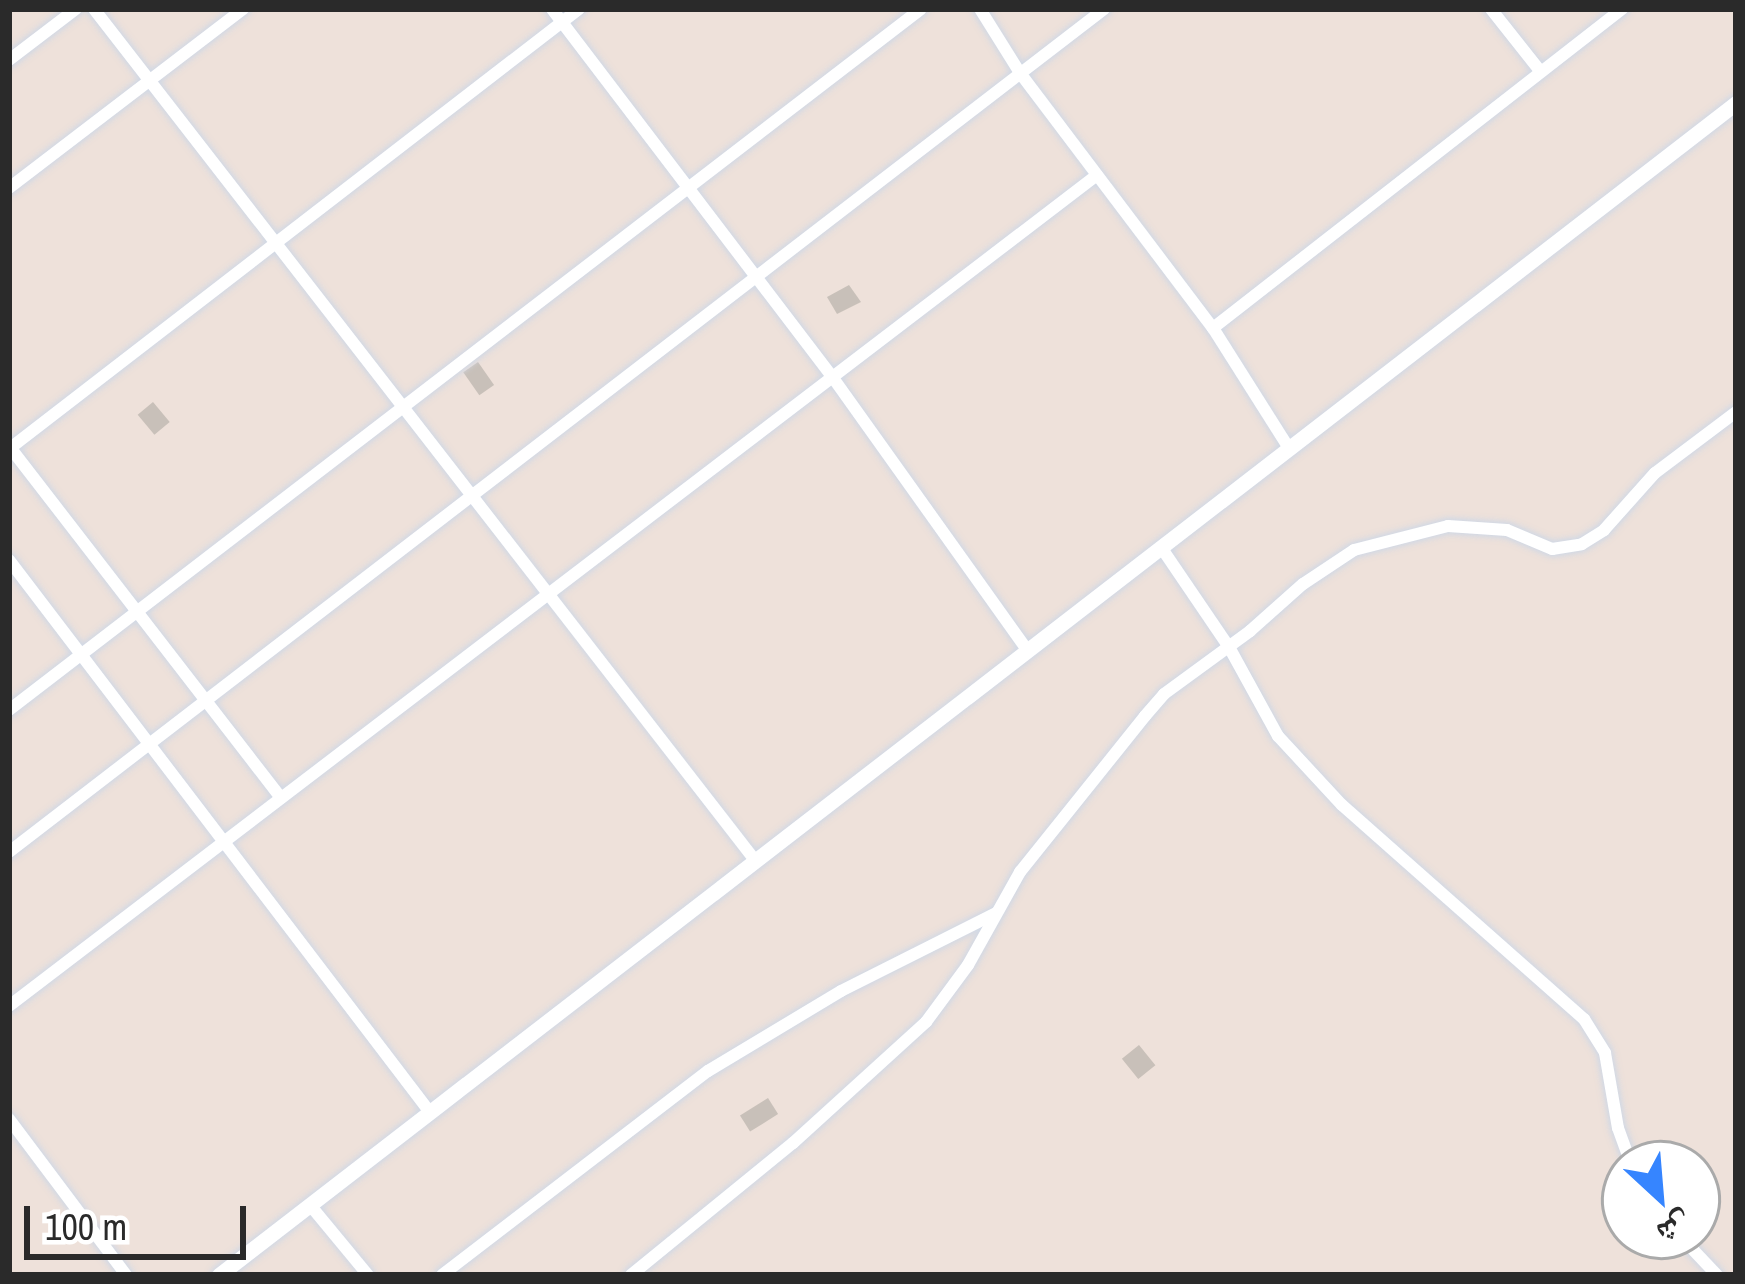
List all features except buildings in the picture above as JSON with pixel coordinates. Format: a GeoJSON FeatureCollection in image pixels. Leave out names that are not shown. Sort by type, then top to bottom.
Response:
{"type":"FeatureCollection","features":[{"type":"Feature","properties":{"kind":"street"},"geometry":{"type":"LineString","coordinates":[[9,60],[76,9]]}},
{"type":"Feature","properties":{"kind":"street"},"geometry":{"type":"LineString","coordinates":[[94,9],[754,860]]}},
{"type":"Feature","properties":{"kind":"street"},"geometry":{"type":"LineString","coordinates":[[9,188],[243,9]]}},
{"type":"Feature","properties":{"kind":"street"},"geometry":{"type":"LineString","coordinates":[[552,9],[831,375],[1027,650]]}},
{"type":"Feature","properties":{"kind":"street"},"geometry":{"type":"LineString","coordinates":[[280,797],[10,448],[579,9]]}},
{"type":"Feature","properties":{"kind":"street"},"geometry":{"type":"LineString","coordinates":[[9,710],[686,184],[921,9]]}},
{"type":"Feature","properties":{"kind":"street"},"geometry":{"type":"LineString","coordinates":[[980,9],[1020,73],[1213,328],[1289,448]]}},
{"type":"Feature","properties":{"kind":"street"},"geometry":{"type":"LineString","coordinates":[[9,852],[1104,9]]}},
{"type":"Feature","properties":{"kind":"street"},"geometry":{"type":"LineString","coordinates":[[1491,9],[1540,72]]}},
{"type":"Feature","properties":{"kind":"street"},"geometry":{"type":"LineString","coordinates":[[1213,328],[1622,9]]}},
{"type":"Feature","properties":{"kind":"street"},"geometry":{"type":"LineString","coordinates":[[219,1275],[1736,103]]}},
{"type":"Feature","properties":{"kind":"street"},"geometry":{"type":"LineString","coordinates":[[9,1006],[1097,175]]}},
{"type":"Feature","properties":{"kind":"street"},"geometry":{"type":"LineString","coordinates":[[631,1275],[793,1143],[926,1022],[950,994],[1047,836],[1154,705],[1328,565],[1376,543],[1471,525],[1508,530],[1552,550],[1582,544],[1604,530],[1655,473],[1736,412]]}},
{"type":"Feature","properties":{"kind":"street"},"geometry":{"type":"LineString","coordinates":[[1161,547],[1229,647],[1277,736],[1342,806],[1573,1004],[1605,1053],[1622,1140]]}},
{"type":"Feature","properties":{"kind":"street"},"geometry":{"type":"LineString","coordinates":[[9,560],[429,1111]]}},
{"type":"Feature","properties":{"kind":"street"},"geometry":{"type":"LineString","coordinates":[[442,1275],[708,1071],[841,991],[997,912]]}},
{"type":"Feature","properties":{"kind":"street"},"geometry":{"type":"LineString","coordinates":[[9,1119],[126,1275]]}},
{"type":"Feature","properties":{"kind":"street"},"geometry":{"type":"LineString","coordinates":[[310,1204],[368,1275]]}}]}
